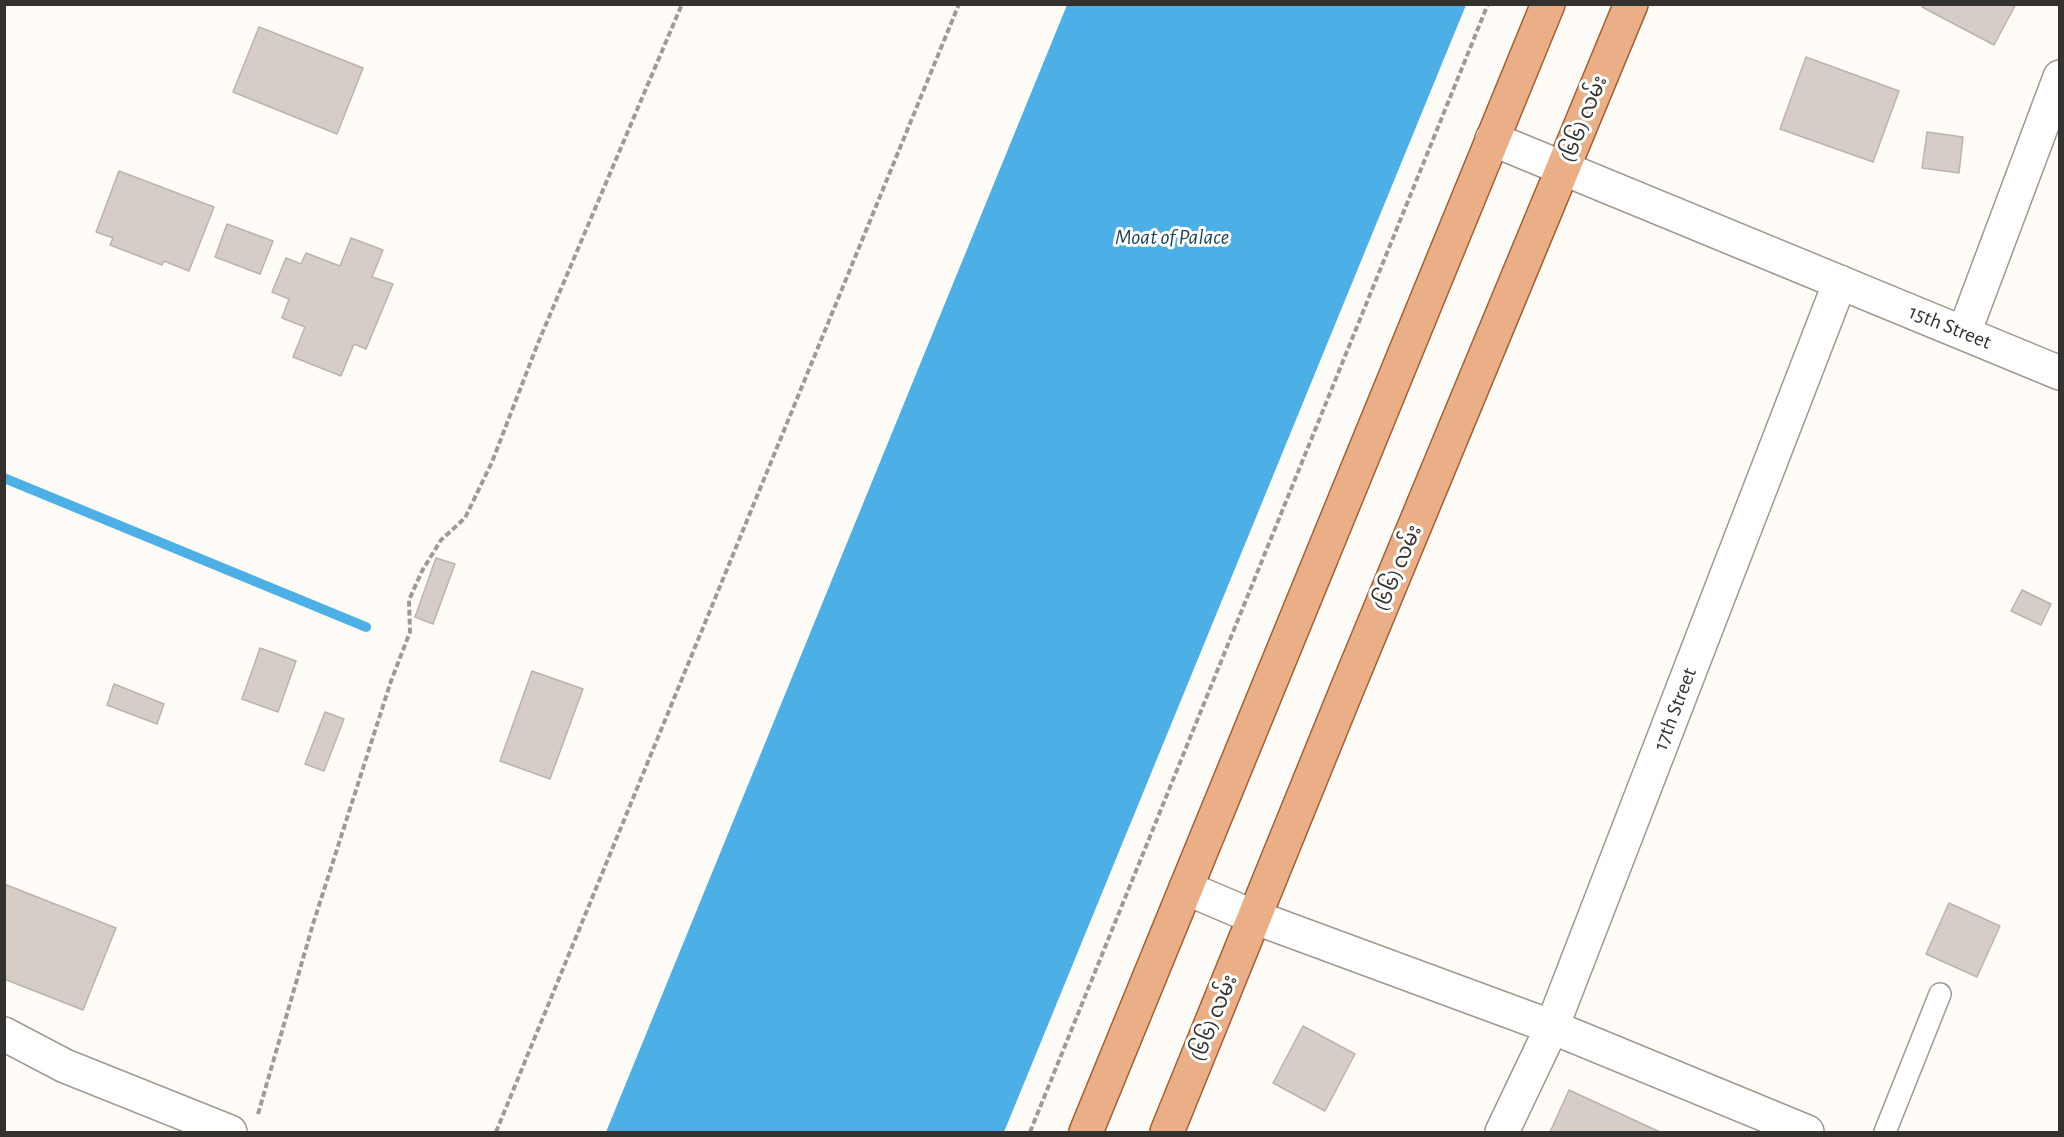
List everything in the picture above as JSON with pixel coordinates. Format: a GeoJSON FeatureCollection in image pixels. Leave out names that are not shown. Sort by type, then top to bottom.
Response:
{"type":"FeatureCollection","features":[{"type":"Feature","properties":{"kind":"main road"},"geometry":{"type":"LineString","coordinates":[[1086,1132],[1548,4]]}},
{"type":"Feature","properties":{"kind":"main road","name":"(၆၆) လမ်း"},"geometry":{"type":"LineString","coordinates":[[1167,1132],[1631,4]]}},
{"type":"Feature","properties":{"kind":"street"},"geometry":{"type":"LineString","coordinates":[[1964,333],[2060,77]]}},
{"type":"Feature","properties":{"kind":"street","name":"15th Street"},"geometry":{"type":"LineString","coordinates":[[1492,139],[2060,373]]}},
{"type":"Feature","properties":{"kind":"street","name":"17th Street"},"geometry":{"type":"LineString","coordinates":[[1502,1132],[1552,1027],[1840,282]]}},
{"type":"Feature","properties":{"kind":"street"},"geometry":{"type":"LineString","coordinates":[[1186,888],[1254,916],[1552,1027],[1807,1132]]}},
{"type":"Feature","properties":{"kind":"street"},"geometry":{"type":"LineString","coordinates":[[4,1034],[65,1066],[243,1127]]}},
{"type":"Feature","properties":{"kind":"lane"},"geometry":{"type":"LineString","coordinates":[[1885,1132],[1940,994]]}},
{"type":"Feature","properties":{"kind":"path"},"geometry":{"type":"LineString","coordinates":[[243,1127],[313,924],[391,681],[410,632],[409,600],[422,571],[441,540],[465,518],[492,462],[538,343],[682,4]]}},
{"type":"Feature","properties":{"kind":"path"},"geometry":{"type":"LineString","coordinates":[[496,1132],[959,4]]}},
{"type":"Feature","properties":{"kind":"path"},"geometry":{"type":"LineString","coordinates":[[1030,1132],[1488,4]]}},
{"type":"Feature","properties":{"kind":"water","name":"Moat of Palace"},"geometry":{"type":"Polygon","coordinates":[[[1067,5],[1466,5],[1004,1132],[606,1132],[1067,5]]]}},
{"type":"Feature","properties":{"kind":"building"},"geometry":{"type":"Polygon","coordinates":[[[1923,4],[2016,4],[1994,45],[1922,7],[1923,4]]]}},
{"type":"Feature","properties":{"kind":"building"},"geometry":{"type":"Polygon","coordinates":[[[259,27],[363,68],[337,134],[233,92],[259,27]]]}},
{"type":"Feature","properties":{"kind":"building"},"geometry":{"type":"Polygon","coordinates":[[[1806,57],[1899,91],[1873,162],[1780,129],[1806,57]]]}},
{"type":"Feature","properties":{"kind":"building"},"geometry":{"type":"Polygon","coordinates":[[[1927,132],[1963,137],[1959,173],[1922,168],[1927,132]]]}},
{"type":"Feature","properties":{"kind":"building"},"geometry":{"type":"Polygon","coordinates":[[[119,171],[214,207],[189,271],[164,261],[162,265],[110,245],[113,238],[96,232],[119,171]]]}},
{"type":"Feature","properties":{"kind":"building"},"geometry":{"type":"Polygon","coordinates":[[[227,224],[273,241],[260,274],[215,257],[227,224]]]}},
{"type":"Feature","properties":{"kind":"building"},"geometry":{"type":"Polygon","coordinates":[[[351,238],[383,250],[372,277],[393,284],[366,349],[354,344],[341,376],[293,357],[305,327],[282,318],[289,299],[272,292],[286,258],[301,264],[306,253],[340,266],[351,238]]]}},
{"type":"Feature","properties":{"kind":"building"},"geometry":{"type":"Polygon","coordinates":[[[436,558],[455,564],[433,624],[415,617],[436,558]]]}},
{"type":"Feature","properties":{"kind":"building"},"geometry":{"type":"Polygon","coordinates":[[[2022,590],[2051,604],[2041,625],[2011,611],[2022,590]]]}},
{"type":"Feature","properties":{"kind":"building"},"geometry":{"type":"Polygon","coordinates":[[[260,648],[296,661],[278,712],[242,699],[260,648]]]}},
{"type":"Feature","properties":{"kind":"building"},"geometry":{"type":"Polygon","coordinates":[[[532,671],[583,689],[550,779],[500,761],[532,671]]]}},
{"type":"Feature","properties":{"kind":"building"},"geometry":{"type":"Polygon","coordinates":[[[114,684],[164,704],[157,724],[107,705],[114,684]]]}},
{"type":"Feature","properties":{"kind":"building"},"geometry":{"type":"Polygon","coordinates":[[[325,712],[344,719],[324,771],[305,764],[325,712]]]}},
{"type":"Feature","properties":{"kind":"building"},"geometry":{"type":"Polygon","coordinates":[[[4,884],[116,928],[83,1010],[4,979],[4,884]]]}},
{"type":"Feature","properties":{"kind":"building"},"geometry":{"type":"Polygon","coordinates":[[[1949,903],[2000,926],[1977,977],[1926,954],[1949,903]]]}},
{"type":"Feature","properties":{"kind":"building"},"geometry":{"type":"Polygon","coordinates":[[[1303,1026],[1355,1054],[1325,1111],[1273,1083],[1303,1026]]]}},
{"type":"Feature","properties":{"kind":"building"},"geometry":{"type":"Polygon","coordinates":[[[1569,1090],[1660,1132],[1550,1132],[1569,1090]]]}},
{"type":"Feature","properties":{"kind":"waterway"},"geometry":{"type":"LineString","coordinates":[[4,478],[366,627]]}}]}
